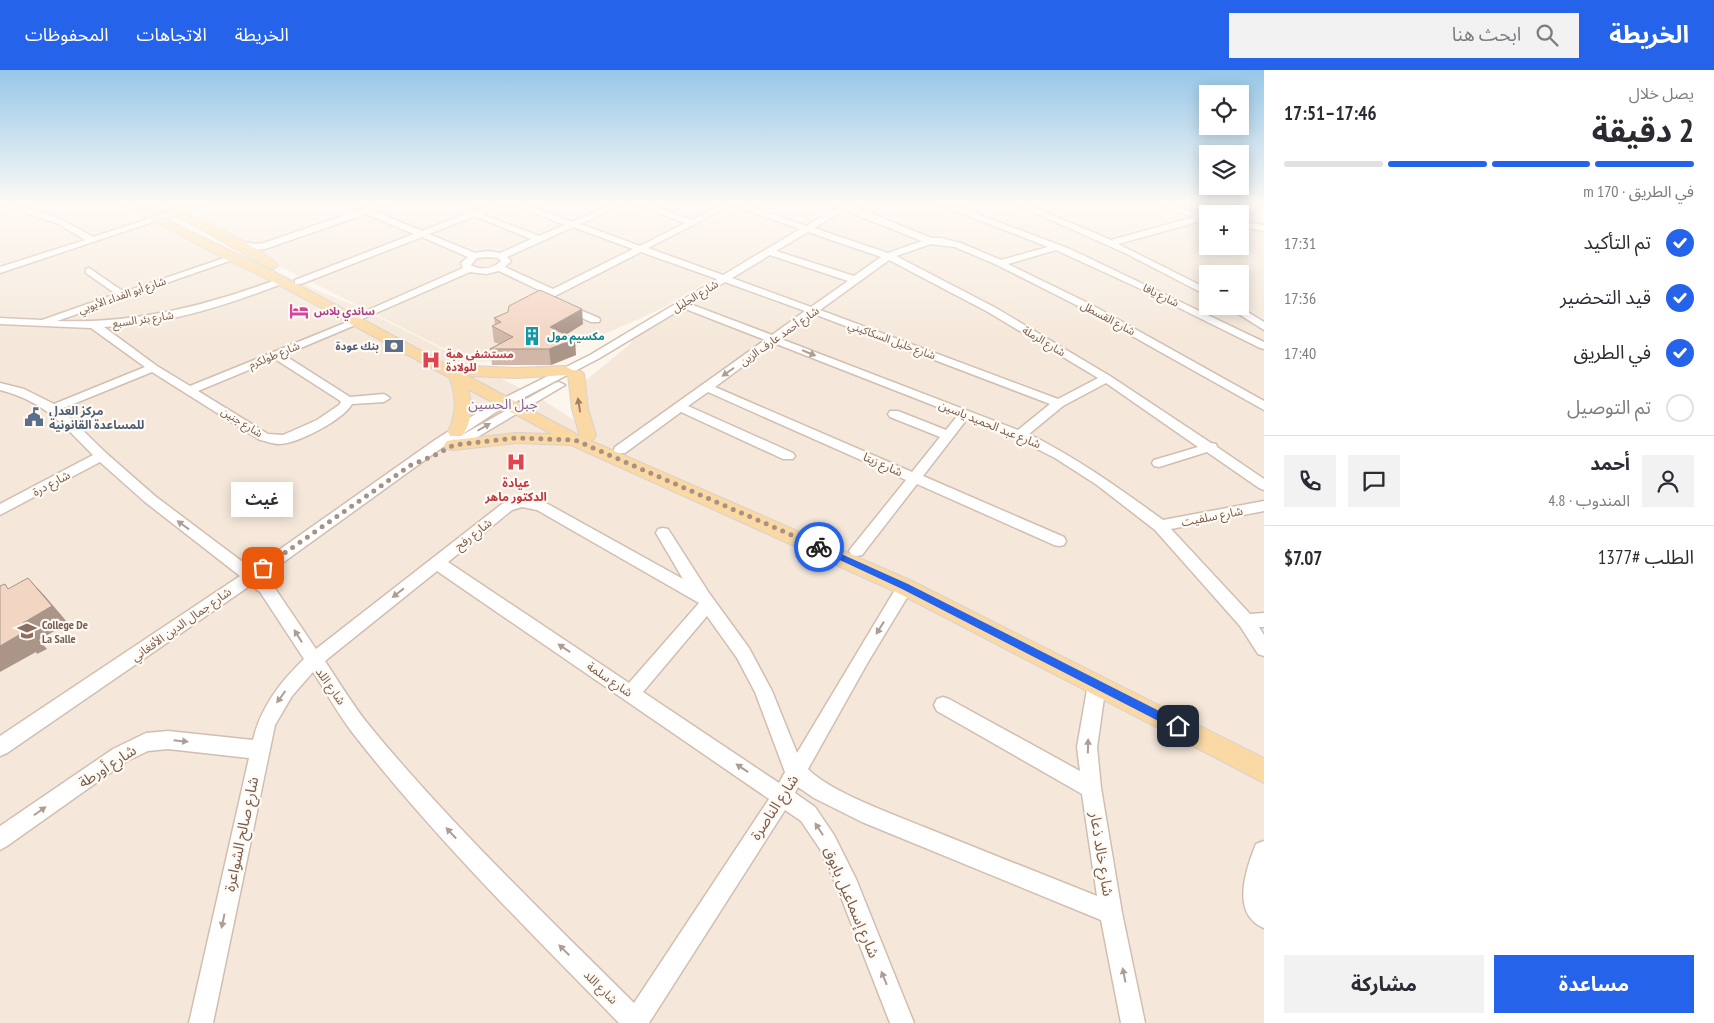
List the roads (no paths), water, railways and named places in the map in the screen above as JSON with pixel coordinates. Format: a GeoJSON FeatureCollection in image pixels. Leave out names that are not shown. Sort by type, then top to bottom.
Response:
{"type":"FeatureCollection","features":[{"type":"Feature","properties":{"kind":"main road"},"geometry":{"type":"LineString","coordinates":[[218,249],[358,319],[582,437],[905,587],[1264,771]]}},
{"type":"Feature","properties":{"kind":"main road"},"geometry":{"type":"LineString","coordinates":[[248,249],[275,269],[358,319]]}},
{"type":"Feature","properties":{"kind":"main road"},"geometry":{"type":"LineString","coordinates":[[233,258],[246,257],[254,253]]}},
{"type":"Feature","properties":{"kind":"main road"},"geometry":{"type":"LineString","coordinates":[[464,374],[570,372],[580,409],[582,437]]}},
{"type":"Feature","properties":{"kind":"main road"},"geometry":{"type":"LineString","coordinates":[[464,374],[464,402],[460,425],[455,439],[582,437],[620,450],[856,551],[1264,756]]}},
{"type":"Feature","properties":{"kind":"street"},"geometry":{"type":"LineString","coordinates":[[2,268],[62,249]]}},
{"type":"Feature","properties":{"kind":"street"},"geometry":{"type":"LineString","coordinates":[[298,282],[382,249]]}},
{"type":"Feature","properties":{"kind":"street"},"geometry":{"type":"LineString","coordinates":[[459,249],[474,256],[488,254],[500,256],[506,260],[499,268],[484,271],[470,269],[466,263],[474,256]]}},
{"type":"Feature","properties":{"kind":"street"},"geometry":{"type":"LineString","coordinates":[[500,256],[515,249]]}},
{"type":"Feature","properties":{"kind":"street","name":"شارع الجليل"},"geometry":{"type":"LineString","coordinates":[[517,402],[773,249]]}},
{"type":"Feature","properties":{"kind":"street","name":"شارع الرملة"},"geometry":{"type":"LineString","coordinates":[[868,249],[888,256],[992,310],[1106,378],[1264,485]]}},
{"type":"Feature","properties":{"kind":"street","name":"شارع أحمد عارف الزين"},"geometry":{"type":"LineString","coordinates":[[620,450],[814,312],[888,256],[906,249]]}},
{"type":"Feature","properties":{"kind":"street","name":"شارع القسطل"},"geometry":{"type":"LineString","coordinates":[[967,249],[1000,263],[1088,307],[1264,406]]}},
{"type":"Feature","properties":{"kind":"street"},"geometry":{"type":"LineString","coordinates":[[1000,263],[1047,249]]}},
{"type":"Feature","properties":{"kind":"street","name":"شارع يافا"},"geometry":{"type":"LineString","coordinates":[[1062,249],[1119,274],[1264,346]]}},
{"type":"Feature","properties":{"kind":"street"},"geometry":{"type":"LineString","coordinates":[[1124,249],[1199,288]]}},
{"type":"Feature","properties":{"kind":"street"},"geometry":{"type":"LineString","coordinates":[[521,309],[640,250]]}},
{"type":"Feature","properties":{"kind":"street","name":"شارع خليل السكاكيني"},"geometry":{"type":"LineString","coordinates":[[640,250],[1059,403]]}},
{"type":"Feature","properties":{"kind":"street"},"geometry":{"type":"LineString","coordinates":[[769,252],[855,280]]}},
{"type":"Feature","properties":{"kind":"street","name":"شارع أبو الفداء الأيوبي"},"geometry":{"type":"LineString","coordinates":[[40,323],[233,258]]}},
{"type":"Feature","properties":{"kind":"street"},"geometry":{"type":"LineString","coordinates":[[1119,274],[1157,266]]}},
{"type":"Feature","properties":{"kind":"street"},"geometry":{"type":"LineString","coordinates":[[499,268],[554,292]]}},
{"type":"Feature","properties":{"kind":"street","name":"شارع طولكرم"},"geometry":{"type":"LineString","coordinates":[[191,390],[276,355],[470,269]]}},
{"type":"Feature","properties":{"kind":"street"},"geometry":{"type":"LineString","coordinates":[[89,271],[123,294]]}},
{"type":"Feature","properties":{"kind":"street","name":"شارع بئر السبع"},"geometry":{"type":"LineString","coordinates":[[0,321],[94,324],[143,320],[203,309],[281,281]]}},
{"type":"Feature","properties":{"kind":"street"},"geometry":{"type":"LineString","coordinates":[[544,297],[595,320]]}},
{"type":"Feature","properties":{"kind":"street","name":"شارع عبد الحميد ياسين"},"geometry":{"type":"LineString","coordinates":[[682,304],[1020,435],[1054,451],[1102,482],[1160,526],[1246,620],[1264,649]]}},
{"type":"Feature","properties":{"kind":"street"},"geometry":{"type":"LineString","coordinates":[[1245,315],[1264,327]]}},
{"type":"Feature","properties":{"kind":"street","name":"شارع جنين"},"geometry":{"type":"LineString","coordinates":[[94,324],[153,368],[264,437],[278,440],[296,434],[339,413],[347,405],[347,401]]}},
{"type":"Feature","properties":{"kind":"street"},"geometry":{"type":"LineString","coordinates":[[276,355],[347,401],[384,398]]}},
{"type":"Feature","properties":{"kind":"street"},"geometry":{"type":"LineString","coordinates":[[53,408],[153,368]]}},
{"type":"Feature","properties":{"kind":"street"},"geometry":{"type":"LineString","coordinates":[[1020,435],[1059,403],[1106,378]]}},
{"type":"Feature","properties":{"kind":"street","name":"شارع اللد"},"geometry":{"type":"LineString","coordinates":[[0,386],[20,391],[53,408],[101,456],[162,510],[251,575],[272,595],[313,660],[360,728],[432,814],[635,1022]]}},
{"type":"Feature","properties":{"kind":"street","name":"شارع زيتا"},"geometry":{"type":"LineString","coordinates":[[706,387],[1059,541]]}},
{"type":"Feature","properties":{"kind":"street","name":"شارع جمال الدين الأفغاني"},"geometry":{"type":"LineString","coordinates":[[0,747],[114,671],[411,465],[433,456],[455,439],[517,402]]}},
{"type":"Feature","properties":{"kind":"street"},"geometry":{"type":"LineString","coordinates":[[680,407],[788,456]]}},
{"type":"Feature","properties":{"kind":"street"},"geometry":{"type":"LineString","coordinates":[[894,414],[948,435]]}},
{"type":"Feature","properties":{"kind":"street"},"geometry":{"type":"LineString","coordinates":[[856,551],[965,414]]}},
{"type":"Feature","properties":{"kind":"street"},"geometry":{"type":"LineString","coordinates":[[1159,463],[1210,447]]}},
{"type":"Feature","properties":{"kind":"street","name":"شارع درة"},"geometry":{"type":"LineString","coordinates":[[1,509],[101,456]]}},
{"type":"Feature","properties":{"kind":"street","name":"شارع رفح"},"geometry":{"type":"LineString","coordinates":[[313,660],[507,507],[515,503],[528,502],[551,510],[705,600]]}},
{"type":"Feature","properties":{"kind":"street","name":"شارع سلفيت"},"geometry":{"type":"LineString","coordinates":[[1160,526],[1264,506]]}},
{"type":"Feature","properties":{"kind":"street"},"geometry":{"type":"LineString","coordinates":[[663,534],[705,600],[733,637],[754,672],[786,752],[797,772],[807,782],[870,815],[1111,913]]}},
{"type":"Feature","properties":{"kind":"street","name":"شارع سلمة"},"geometry":{"type":"LineString","coordinates":[[437,563],[783,795]]}},
{"type":"Feature","properties":{"kind":"street","name":"شارع الناصرة"},"geometry":{"type":"LineString","coordinates":[[635,1022],[783,795],[862,657],[905,587]]}},
{"type":"Feature","properties":{"kind":"street"},"geometry":{"type":"LineString","coordinates":[[631,693],[705,600]]}},
{"type":"Feature","properties":{"kind":"street"},"geometry":{"type":"LineString","coordinates":[[1246,620],[1264,620]]}},
{"type":"Feature","properties":{"kind":"street","name":"شارع صالح الشواعرة"},"geometry":{"type":"LineString","coordinates":[[201,1023],[259,750],[266,725],[278,700],[294,679],[313,660]]}},
{"type":"Feature","properties":{"kind":"street","name":"شارع خالد ذعار"},"geometry":{"type":"LineString","coordinates":[[1097,684],[1087,747],[1091,788],[1111,913],[1133,1023]]}},
{"type":"Feature","properties":{"kind":"street"},"geometry":{"type":"LineString","coordinates":[[943,705],[1091,788]]}},
{"type":"Feature","properties":{"kind":"street","name":"شارع أورطة"},"geometry":{"type":"LineString","coordinates":[[0,839],[136,745],[155,740],[168,740],[259,750]]}},
{"type":"Feature","properties":{"kind":"street","name":"شارع إسماعيل بابوق"},"geometry":{"type":"LineString","coordinates":[[783,795],[808,814],[827,842],[848,887],[902,1023]]}},
{"type":"Feature","properties":{"kind":"street"},"geometry":{"type":"LineString","coordinates":[[1264,852],[1254,884],[1254,897],[1255,905],[1264,917]]}},
{"type":"Feature","properties":{"kind":"place","name":"ساندي بلاس"},"geometry":{"type":"Point","coordinates":[299,311]}},
{"type":"Feature","properties":{"kind":"place","name":"مكسيم مول"},"geometry":{"type":"Point","coordinates":[532,336]}},
{"type":"Feature","properties":{"kind":"place","name":"بنك عودة"},"geometry":{"type":"Point","coordinates":[394,346]}},
{"type":"Feature","properties":{"kind":"place","name":"مستشفى هبة للولادة"},"geometry":{"type":"Point","coordinates":[431,360]}},
{"type":"Feature","properties":{"kind":"place","name":"مركز العدل للمساعدة القانونية"},"geometry":{"type":"Point","coordinates":[34,417]}},
{"type":"Feature","properties":{"kind":"place","name":"عيادة الدكتور ماهر"},"geometry":{"type":"Point","coordinates":[516,462]}},
{"type":"Feature","properties":{"kind":"place","name":"غيث"},"geometry":{"type":"Point","coordinates":[263,568]}},
{"type":"Feature","properties":{"kind":"place","name":"College De La Salle"},"geometry":{"type":"Point","coordinates":[27,631]}},
{"type":"Feature","properties":{"kind":"district","name":"جبل الحسين"},"geometry":{"type":"Point","coordinates":[503,404]}}]}
